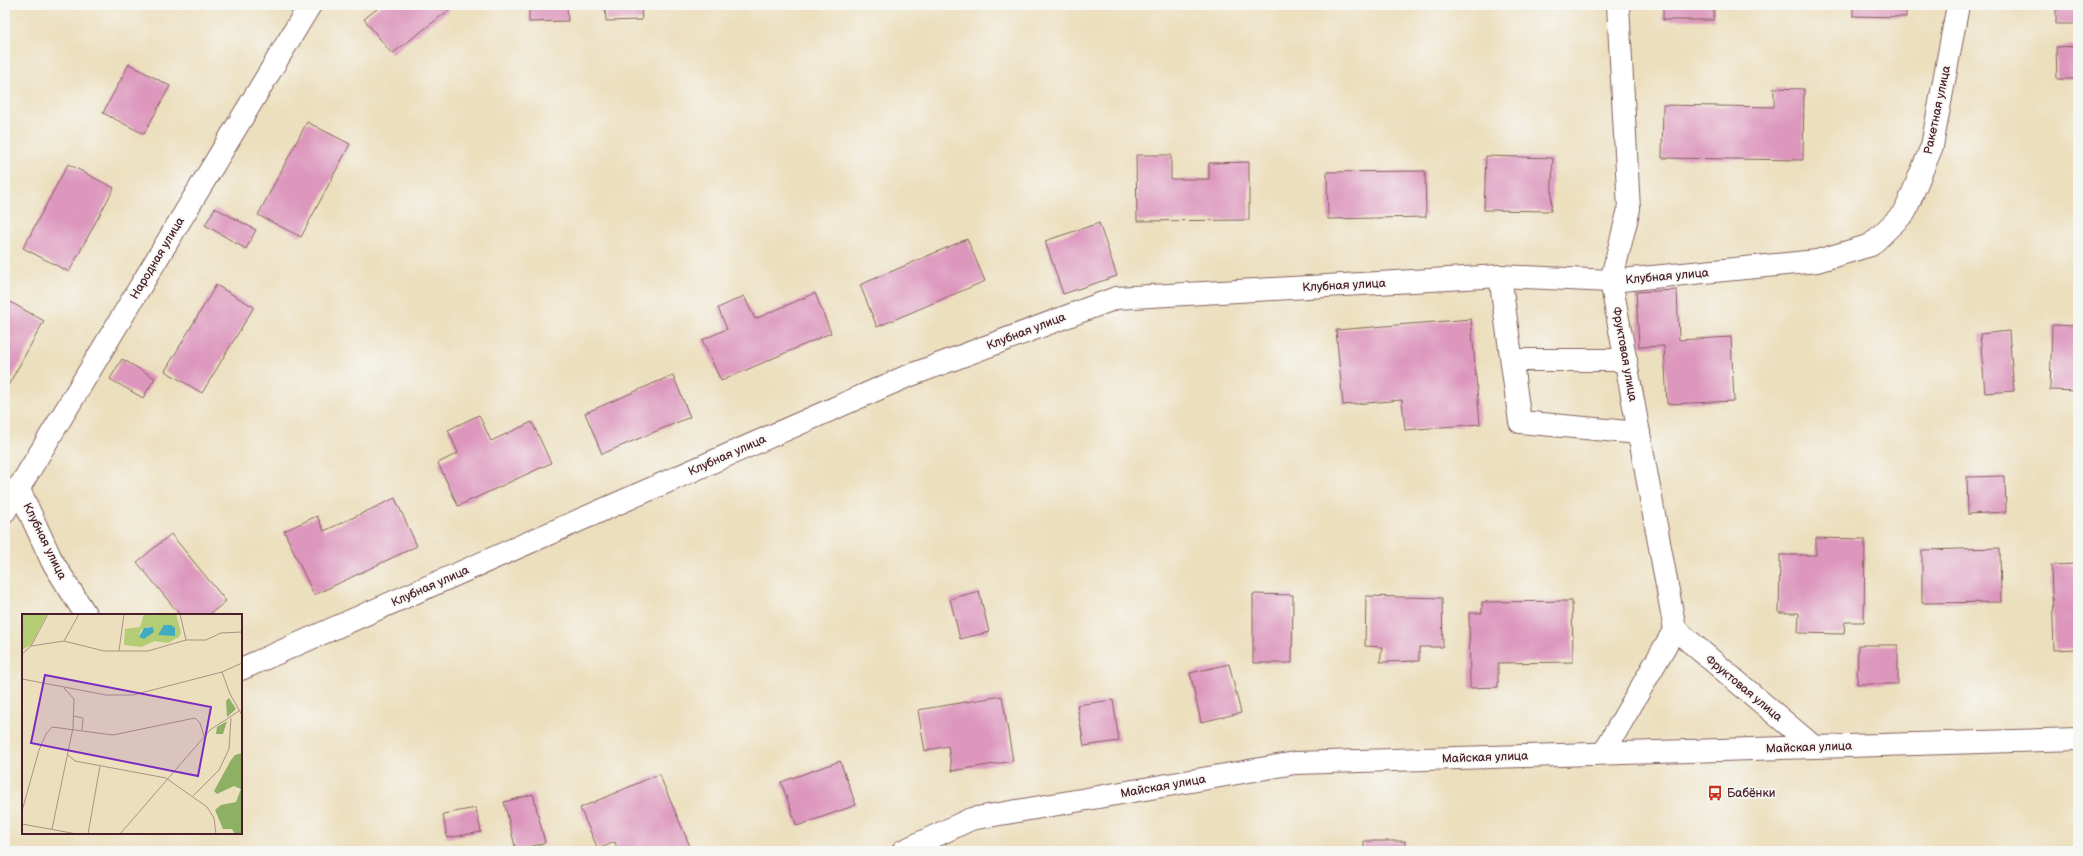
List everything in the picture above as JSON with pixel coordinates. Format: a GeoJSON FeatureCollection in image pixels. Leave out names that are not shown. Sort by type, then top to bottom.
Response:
{"type":"FeatureCollection","features":[{"type":"Feature","properties":{"kind":"street","name":"Народная улица"},"geometry":{"type":"LineString","coordinates":[[5,511],[18,486],[310,5]]}},
{"type":"Feature","properties":{"kind":"street","name":"Фруктовая улица"},"geometry":{"type":"LineString","coordinates":[[1618,5],[1629,209],[1611,281],[1675,629],[1814,747]]}},
{"type":"Feature","properties":{"kind":"street","name":"Ракетная улица"},"geometry":{"type":"LineString","coordinates":[[1870,245],[1904,212],[1932,146],[1958,5]]}},
{"type":"Feature","properties":{"kind":"street","name":"Клубная улица"},"geometry":{"type":"LineString","coordinates":[[242,669],[903,378],[1116,298],[1500,276],[1611,281],[1817,261],[1870,245]]}},
{"type":"Feature","properties":{"kind":"street"},"geometry":{"type":"LineString","coordinates":[[1500,276],[1520,422],[1639,433]]}},
{"type":"Feature","properties":{"kind":"street"},"geometry":{"type":"LineString","coordinates":[[1512,360],[1626,360]]}},
{"type":"Feature","properties":{"kind":"street","name":"Клубная улица"},"geometry":{"type":"LineString","coordinates":[[18,486],[52,561],[85,614]]}},
{"type":"Feature","properties":{"kind":"street"},"geometry":{"type":"LineString","coordinates":[[1604,752],[1675,629]]}},
{"type":"Feature","properties":{"kind":"street","name":"Майская улица"},"geometry":{"type":"LineString","coordinates":[[903,851],[971,819],[1295,763],[1604,752],[2078,739]]}},
{"type":"Feature","properties":{"kind":"building"},"geometry":{"type":"Polygon","coordinates":[[[382,5],[445,5],[449,10],[392,54],[364,19],[382,5]]]}},
{"type":"Feature","properties":{"kind":"building"},"geometry":{"type":"Polygon","coordinates":[[[529,5],[567,5],[568,21],[529,22],[529,5]]]}},
{"type":"Feature","properties":{"kind":"building"},"geometry":{"type":"Polygon","coordinates":[[[605,5],[641,5],[642,20],[606,21],[605,5]]]}},
{"type":"Feature","properties":{"kind":"building"},"geometry":{"type":"Polygon","coordinates":[[[1082,5],[1082,8],[1006,6],[1082,5]]]}},
{"type":"Feature","properties":{"kind":"building"},"geometry":{"type":"Polygon","coordinates":[[[1663,5],[1714,5],[1714,20],[1663,20],[1663,5]]]}},
{"type":"Feature","properties":{"kind":"building"},"geometry":{"type":"Polygon","coordinates":[[[1853,5],[1906,5],[1906,17],[1853,16],[1853,5]]]}},
{"type":"Feature","properties":{"kind":"building"},"geometry":{"type":"Polygon","coordinates":[[[2056,5],[2078,5],[2078,24],[2056,24],[2056,5]]]}},
{"type":"Feature","properties":{"kind":"building"},"geometry":{"type":"Polygon","coordinates":[[[2078,46],[2078,97],[2076,97],[2075,79],[2057,79],[2056,47],[2078,46]]]}},
{"type":"Feature","properties":{"kind":"building"},"geometry":{"type":"Polygon","coordinates":[[[129,64],[170,86],[144,134],[103,113],[129,64]]]}},
{"type":"Feature","properties":{"kind":"building"},"geometry":{"type":"Polygon","coordinates":[[[1774,88],[1804,89],[1803,160],[1662,158],[1663,105],[1774,107],[1774,88]]]}},
{"type":"Feature","properties":{"kind":"building"},"geometry":{"type":"Polygon","coordinates":[[[307,122],[350,144],[301,237],[258,215],[307,122]]]}},
{"type":"Feature","properties":{"kind":"building"},"geometry":{"type":"Polygon","coordinates":[[[1136,155],[1171,155],[1171,179],[1209,179],[1209,163],[1249,162],[1249,220],[1137,221],[1136,155]]]}},
{"type":"Feature","properties":{"kind":"building"},"geometry":{"type":"Polygon","coordinates":[[[1486,156],[1553,158],[1551,211],[1484,210],[1486,156]]]}},
{"type":"Feature","properties":{"kind":"building"},"geometry":{"type":"Polygon","coordinates":[[[68,164],[114,188],[69,272],[23,248],[68,164]]]}},
{"type":"Feature","properties":{"kind":"building"},"geometry":{"type":"Polygon","coordinates":[[[1425,171],[1426,217],[1328,219],[1327,172],[1425,171]]]}},
{"type":"Feature","properties":{"kind":"building"},"geometry":{"type":"Polygon","coordinates":[[[215,208],[256,230],[246,249],[205,225],[215,208]]]}},
{"type":"Feature","properties":{"kind":"building"},"geometry":{"type":"Polygon","coordinates":[[[1099,223],[1117,276],[1063,294],[1045,241],[1099,223]]]}},
{"type":"Feature","properties":{"kind":"building"},"geometry":{"type":"Polygon","coordinates":[[[967,239],[985,281],[877,327],[860,285],[967,239]]]}},
{"type":"Feature","properties":{"kind":"building"},"geometry":{"type":"Polygon","coordinates":[[[216,285],[254,307],[202,393],[165,371],[216,285]]]}},
{"type":"Feature","properties":{"kind":"building"},"geometry":{"type":"Polygon","coordinates":[[[1677,290],[1679,340],[1731,337],[1734,401],[1667,404],[1664,346],[1639,347],[1636,292],[1677,290]]]}},
{"type":"Feature","properties":{"kind":"building"},"geometry":{"type":"Polygon","coordinates":[[[815,293],[831,333],[721,381],[702,340],[727,329],[718,308],[744,296],[755,319],[815,293]]]}},
{"type":"Feature","properties":{"kind":"building"},"geometry":{"type":"Polygon","coordinates":[[[5,299],[44,321],[5,391],[5,299]]]}},
{"type":"Feature","properties":{"kind":"building"},"geometry":{"type":"Polygon","coordinates":[[[1471,319],[1480,424],[1405,430],[1402,400],[1343,405],[1336,330],[1471,319]]]}},
{"type":"Feature","properties":{"kind":"building"},"geometry":{"type":"Polygon","coordinates":[[[2052,325],[2078,326],[2078,391],[2050,390],[2052,325]]]}},
{"type":"Feature","properties":{"kind":"building"},"geometry":{"type":"Polygon","coordinates":[[[2009,331],[2014,391],[1985,393],[1980,334],[2009,331]]]}},
{"type":"Feature","properties":{"kind":"building"},"geometry":{"type":"Polygon","coordinates":[[[122,359],[155,378],[143,398],[110,379],[122,359]]]}},
{"type":"Feature","properties":{"kind":"building"},"geometry":{"type":"Polygon","coordinates":[[[673,375],[690,417],[602,454],[585,413],[673,375]]]}},
{"type":"Feature","properties":{"kind":"building"},"geometry":{"type":"Polygon","coordinates":[[[479,415],[491,441],[532,422],[551,463],[458,506],[438,463],[458,453],[448,430],[479,415]]]}},
{"type":"Feature","properties":{"kind":"building"},"geometry":{"type":"Polygon","coordinates":[[[2005,476],[2006,512],[1968,514],[1967,477],[2005,476]]]}},
{"type":"Feature","properties":{"kind":"building"},"geometry":{"type":"Polygon","coordinates":[[[395,498],[417,546],[314,595],[284,531],[317,516],[324,531],[395,498]]]}},
{"type":"Feature","properties":{"kind":"building"},"geometry":{"type":"Polygon","coordinates":[[[171,534],[226,601],[210,614],[179,614],[137,562],[171,534]]]}},
{"type":"Feature","properties":{"kind":"building"},"geometry":{"type":"Polygon","coordinates":[[[1816,538],[1865,539],[1864,622],[1845,622],[1844,634],[1798,633],[1799,613],[1779,613],[1780,555],[1816,555],[1816,538]]]}},
{"type":"Feature","properties":{"kind":"building"},"geometry":{"type":"Polygon","coordinates":[[[2000,548],[2001,602],[1922,603],[1922,550],[2000,548]]]}},
{"type":"Feature","properties":{"kind":"building"},"geometry":{"type":"Polygon","coordinates":[[[2078,564],[2078,649],[2054,650],[2051,565],[2078,564]]]}},
{"type":"Feature","properties":{"kind":"building"},"geometry":{"type":"Polygon","coordinates":[[[979,591],[989,632],[960,639],[950,599],[979,591]]]}},
{"type":"Feature","properties":{"kind":"building"},"geometry":{"type":"Polygon","coordinates":[[[1253,594],[1293,595],[1292,663],[1253,663],[1253,594]]]}},
{"type":"Feature","properties":{"kind":"building"},"geometry":{"type":"Polygon","coordinates":[[[1366,596],[1442,598],[1443,647],[1419,647],[1419,661],[1380,662],[1382,647],[1365,646],[1366,596]]]}},
{"type":"Feature","properties":{"kind":"building"},"geometry":{"type":"Polygon","coordinates":[[[1572,601],[1573,662],[1498,663],[1498,687],[1470,688],[1469,613],[1482,613],[1482,602],[1572,601]]]}},
{"type":"Feature","properties":{"kind":"building"},"geometry":{"type":"Polygon","coordinates":[[[1858,645],[1898,645],[1898,684],[1857,684],[1858,645]]]}},
{"type":"Feature","properties":{"kind":"building"},"geometry":{"type":"Polygon","coordinates":[[[1229,664],[1241,713],[1201,722],[1190,673],[1229,664]]]}},
{"type":"Feature","properties":{"kind":"building"},"geometry":{"type":"Polygon","coordinates":[[[1002,696],[1013,761],[952,771],[948,746],[925,751],[918,710],[1002,696]]]}},
{"type":"Feature","properties":{"kind":"building"},"geometry":{"type":"Polygon","coordinates":[[[1113,700],[1119,741],[1084,746],[1077,705],[1113,700]]]}},
{"type":"Feature","properties":{"kind":"building"},"geometry":{"type":"Polygon","coordinates":[[[840,761],[856,805],[797,826],[781,782],[840,761]]]}},
{"type":"Feature","properties":{"kind":"building"},"geometry":{"type":"Polygon","coordinates":[[[659,774],[692,851],[618,851],[615,842],[598,849],[580,808],[659,774]]]}},
{"type":"Feature","properties":{"kind":"building"},"geometry":{"type":"Polygon","coordinates":[[[533,794],[545,843],[516,850],[504,802],[533,794]]]}},
{"type":"Feature","properties":{"kind":"building"},"geometry":{"type":"Polygon","coordinates":[[[476,808],[481,832],[447,838],[443,814],[476,808]]]}},
{"type":"Feature","properties":{"kind":"building"},"geometry":{"type":"Polygon","coordinates":[[[1364,841],[1405,841],[1405,851],[1364,851],[1364,841]]]}},
{"type":"Feature","properties":{"kind":"place","name":"Бабёнки"},"geometry":{"type":"Point","coordinates":[1715,793]}}]}
